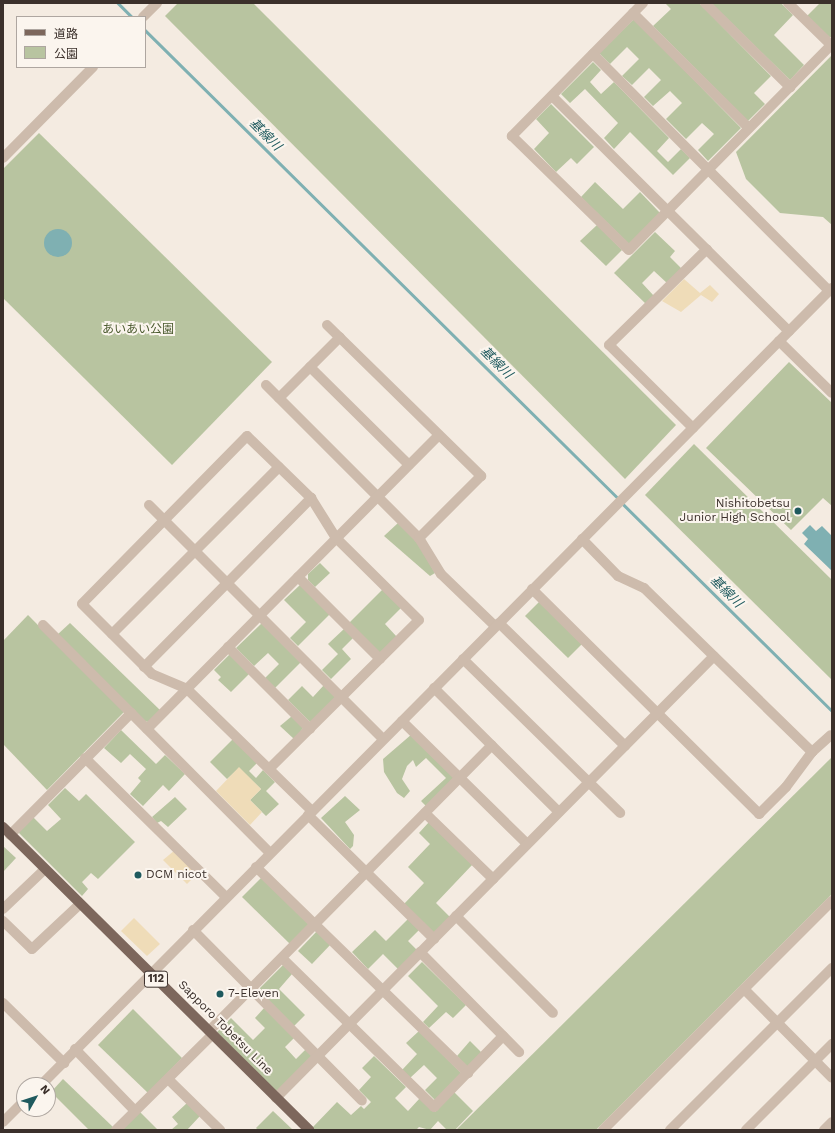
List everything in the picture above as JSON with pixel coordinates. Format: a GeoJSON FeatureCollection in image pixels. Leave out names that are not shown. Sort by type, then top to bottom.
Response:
{"type":"FeatureCollection","features":[{"type":"Feature","properties":{"kind":"main road","name":"Sapporo Tobetsu Line"},"geometry":{"type":"LineString","coordinates":[[7,831],[309,1130]]}},
{"type":"Feature","properties":{"kind":"street"},"geometry":{"type":"LineString","coordinates":[[643,3],[512,136],[628,250],[831,45],[788,3]]}},
{"type":"Feature","properties":{"kind":"street"},"geometry":{"type":"LineString","coordinates":[[705,3],[790,87]]}},
{"type":"Feature","properties":{"kind":"street"},"geometry":{"type":"LineString","coordinates":[[144,16],[154,6]]}},
{"type":"Feature","properties":{"kind":"street"},"geometry":{"type":"LineString","coordinates":[[634,13],[749,128]]}},
{"type":"Feature","properties":{"kind":"street"},"geometry":{"type":"LineString","coordinates":[[49,1077],[150,973],[532,589],[634,490],[693,428],[830,290],[593,54]]}},
{"type":"Feature","properties":{"kind":"street"},"geometry":{"type":"LineString","coordinates":[[3,158],[92,68]]}},
{"type":"Feature","properties":{"kind":"street"},"geometry":{"type":"LineString","coordinates":[[552,96],[789,331]]}},
{"type":"Feature","properties":{"kind":"street"},"geometry":{"type":"LineString","coordinates":[[693,428],[609,346],[707,249]]}},
{"type":"Feature","properties":{"kind":"street"},"geometry":{"type":"LineString","coordinates":[[327,324],[481,476],[419,538]]}},
{"type":"Feature","properties":{"kind":"street"},"geometry":{"type":"LineString","coordinates":[[279,398],[340,337]]}},
{"type":"Feature","properties":{"kind":"street"},"geometry":{"type":"LineString","coordinates":[[779,341],[832,393]]}},
{"type":"Feature","properties":{"kind":"street"},"geometry":{"type":"LineString","coordinates":[[310,367],[409,465]]}},
{"type":"Feature","properties":{"kind":"street"},"geometry":{"type":"LineString","coordinates":[[266,384],[419,538],[442,574],[625,746]]}},
{"type":"Feature","properties":{"kind":"street"},"geometry":{"type":"LineString","coordinates":[[147,729],[439,435]]}},
{"type":"Feature","properties":{"kind":"street"},"geometry":{"type":"LineString","coordinates":[[270,769],[419,620],[336,538],[311,498],[247,436],[82,604],[152,674],[187,689],[270,769],[366,872],[434,939]]}},
{"type":"Feature","properties":{"kind":"street"},"geometry":{"type":"LineString","coordinates":[[112,634],[279,467]]}},
{"type":"Feature","properties":{"kind":"street"},"geometry":{"type":"LineString","coordinates":[[144,667],[311,498]]}},
{"type":"Feature","properties":{"kind":"street"},"geometry":{"type":"LineString","coordinates":[[149,506],[383,739]]}},
{"type":"Feature","properties":{"kind":"street"},"geometry":{"type":"LineString","coordinates":[[582,540],[618,576],[644,588],[812,752]]}},
{"type":"Feature","properties":{"kind":"street"},"geometry":{"type":"LineString","coordinates":[[298,577],[380,659]]}},
{"type":"Feature","properties":{"kind":"street"},"geometry":{"type":"LineString","coordinates":[[532,589],[759,814],[786,787],[812,752],[831,735]]}},
{"type":"Feature","properties":{"kind":"street"},"geometry":{"type":"LineString","coordinates":[[43,625],[270,853]]}},
{"type":"Feature","properties":{"kind":"street"},"geometry":{"type":"LineString","coordinates":[[228,647],[310,729]]}},
{"type":"Feature","properties":{"kind":"street"},"geometry":{"type":"LineString","coordinates":[[276,1098],[714,656]]}},
{"type":"Feature","properties":{"kind":"street"},"geometry":{"type":"LineString","coordinates":[[463,659],[620,813]]}},
{"type":"Feature","properties":{"kind":"street"},"geometry":{"type":"LineString","coordinates":[[434,688],[559,812]]}},
{"type":"Feature","properties":{"kind":"street"},"geometry":{"type":"LineString","coordinates":[[7,831],[86,758],[130,713]]}},
{"type":"Feature","properties":{"kind":"street"},"geometry":{"type":"LineString","coordinates":[[402,721],[527,844]]}},
{"type":"Feature","properties":{"kind":"street"},"geometry":{"type":"LineString","coordinates":[[116,1130],[168,1078],[251,989],[492,745]]}},
{"type":"Feature","properties":{"kind":"street"},"geometry":{"type":"LineString","coordinates":[[86,758],[226,897]]}},
{"type":"Feature","properties":{"kind":"street"},"geometry":{"type":"LineString","coordinates":[[425,813],[493,879]]}},
{"type":"Feature","properties":{"kind":"street"},"geometry":{"type":"LineString","coordinates":[[256,867],[316,923],[468,1073]]}},
{"type":"Feature","properties":{"kind":"street"},"geometry":{"type":"LineString","coordinates":[[3,909],[45,869]]}},
{"type":"Feature","properties":{"kind":"street"},"geometry":{"type":"LineString","coordinates":[[603,1130],[832,901]]}},
{"type":"Feature","properties":{"kind":"street"},"geometry":{"type":"LineString","coordinates":[[3,920],[32,949],[80,904]]}},
{"type":"Feature","properties":{"kind":"street"},"geometry":{"type":"LineString","coordinates":[[456,916],[553,1013]]}},
{"type":"Feature","properties":{"kind":"street"},"geometry":{"type":"LineString","coordinates":[[193,930],[362,1101]]}},
{"type":"Feature","properties":{"kind":"street"},"geometry":{"type":"LineString","coordinates":[[420,952],[519,1052]]}},
{"type":"Feature","properties":{"kind":"street"},"geometry":{"type":"LineString","coordinates":[[282,958],[434,1107],[503,1036]]}},
{"type":"Feature","properties":{"kind":"street"},"geometry":{"type":"LineString","coordinates":[[670,1130],[832,968]]}},
{"type":"Feature","properties":{"kind":"street"},"geometry":{"type":"LineString","coordinates":[[744,989],[832,1078]]}},
{"type":"Feature","properties":{"kind":"street"},"geometry":{"type":"LineString","coordinates":[[3,1002],[64,1063]]}},
{"type":"Feature","properties":{"kind":"street"},"geometry":{"type":"LineString","coordinates":[[746,1130],[832,1044]]}},
{"type":"Feature","properties":{"kind":"street"},"geometry":{"type":"LineString","coordinates":[[75,1049],[136,1111]]}},
{"type":"Feature","properties":{"kind":"street"},"geometry":{"type":"LineString","coordinates":[[168,1078],[220,1130]]}},
{"type":"Feature","properties":{"kind":"street"},"geometry":{"type":"LineString","coordinates":[[3,1122],[16,1109]]}},
{"type":"Feature","properties":{"kind":"street"},"geometry":{"type":"LineString","coordinates":[[824,1130],[832,1122]]}},
{"type":"Feature","properties":{"kind":"green space"},"geometry":{"type":"Polygon","coordinates":[[[178,3],[253,3],[676,425],[625,479],[165,16],[178,3]]]}},
{"type":"Feature","properties":{"kind":"green space"},"geometry":{"type":"Polygon","coordinates":[[[665,3],[699,3],[771,76],[754,93],[765,104],[748,121],[653,26],[671,9],[665,3]]]}},
{"type":"Feature","properties":{"kind":"green space"},"geometry":{"type":"Polygon","coordinates":[[[711,3],[781,3],[793,15],[774,35],[804,65],[790,80],[711,3]]]}},
{"type":"Feature","properties":{"kind":"green space"},"geometry":{"type":"Polygon","coordinates":[[[820,3],[832,3],[832,37],[828,37],[807,16],[820,3]]]}},
{"type":"Feature","properties":{"kind":"green space"},"geometry":{"type":"Polygon","coordinates":[[[634,19],[741,128],[708,161],[698,150],[714,134],[702,123],[686,139],[666,119],[682,103],[670,91],[653,106],[644,97],[661,80],[649,68],[632,85],[622,76],[639,59],[627,47],[610,64],[599,53],[634,19]]]}},
{"type":"Feature","properties":{"kind":"green space"},"geometry":{"type":"Polygon","coordinates":[[[832,55],[832,225],[823,217],[780,213],[746,179],[736,152],[832,55]]]}},
{"type":"Feature","properties":{"kind":"green space"},"geometry":{"type":"Polygon","coordinates":[[[593,62],[601,70],[590,82],[601,94],[614,82],[669,138],[657,151],[668,162],[681,149],[690,158],[673,175],[630,132],[614,149],[604,138],[618,123],[585,89],[570,103],[561,94],[593,62]]]}},
{"type":"Feature","properties":{"kind":"green space"},"geometry":{"type":"Polygon","coordinates":[[[551,104],[594,147],[577,164],[571,158],[556,172],[534,149],[549,133],[536,119],[551,104]]]}},
{"type":"Feature","properties":{"kind":"green space","name":"あいあい公園"},"geometry":{"type":"Polygon","coordinates":[[[39,133],[272,362],[172,465],[3,298],[3,169],[39,133]]]}},
{"type":"Feature","properties":{"kind":"green space"},"geometry":{"type":"Polygon","coordinates":[[[595,182],[623,209],[640,192],[660,213],[629,244],[581,197],[595,182]]]}},
{"type":"Feature","properties":{"kind":"green space"},"geometry":{"type":"Polygon","coordinates":[[[597,225],[622,250],[606,266],[580,241],[597,225]]]}},
{"type":"Feature","properties":{"kind":"green space"},"geometry":{"type":"Polygon","coordinates":[[[655,232],[675,251],[670,257],[682,269],[668,284],[654,271],[642,283],[654,296],[646,304],[614,273],[655,232]]]}},
{"type":"Feature","properties":{"kind":"green space","name":"Nishitobetsu Junior High School"},"geometry":{"type":"Polygon","coordinates":[[[789,362],[832,403],[832,506],[823,498],[791,530],[706,448],[789,362]]]}},
{"type":"Feature","properties":{"kind":"green space"},"geometry":{"type":"Polygon","coordinates":[[[694,444],[832,580],[832,680],[645,495],[694,444]]]}},
{"type":"Feature","properties":{"kind":"green space"},"geometry":{"type":"Polygon","coordinates":[[[398,523],[416,540],[435,573],[430,576],[384,536],[398,523]]]}},
{"type":"Feature","properties":{"kind":"green space"},"geometry":{"type":"Polygon","coordinates":[[[320,563],[330,573],[315,587],[308,580],[308,574],[320,563]]]}},
{"type":"Feature","properties":{"kind":"green space"},"geometry":{"type":"Polygon","coordinates":[[[300,585],[330,614],[298,646],[290,638],[306,622],[284,600],[300,585]]]}},
{"type":"Feature","properties":{"kind":"green space"},"geometry":{"type":"Polygon","coordinates":[[[383,589],[401,608],[385,624],[397,637],[379,654],[349,623],[383,589]]]}},
{"type":"Feature","properties":{"kind":"green space"},"geometry":{"type":"Polygon","coordinates":[[[540,601],[583,643],[568,658],[525,616],[540,601]]]}},
{"type":"Feature","properties":{"kind":"green space"},"geometry":{"type":"Polygon","coordinates":[[[28,615],[124,712],[47,790],[3,744],[3,641],[28,615]]]}},
{"type":"Feature","properties":{"kind":"green space"},"geometry":{"type":"Polygon","coordinates":[[[70,623],[160,710],[149,722],[142,721],[57,635],[70,623]]]}},
{"type":"Feature","properties":{"kind":"green space"},"geometry":{"type":"Polygon","coordinates":[[[262,623],[301,662],[275,688],[265,678],[279,664],[268,653],[254,666],[236,648],[262,623]]]}},
{"type":"Feature","properties":{"kind":"green space"},"geometry":{"type":"Polygon","coordinates":[[[345,628],[354,637],[342,649],[351,659],[331,679],[322,670],[338,654],[328,644],[345,628]]]}},
{"type":"Feature","properties":{"kind":"green space"},"geometry":{"type":"Polygon","coordinates":[[[230,654],[249,674],[231,692],[218,680],[221,677],[214,670],[230,654]]]}},
{"type":"Feature","properties":{"kind":"green space"},"geometry":{"type":"Polygon","coordinates":[[[324,685],[337,698],[311,723],[288,700],[302,686],[313,697],[324,685]]]}},
{"type":"Feature","properties":{"kind":"green space"},"geometry":{"type":"Polygon","coordinates":[[[292,716],[304,727],[294,739],[280,726],[292,716]]]}},
{"type":"Feature","properties":{"kind":"green space"},"geometry":{"type":"Polygon","coordinates":[[[121,730],[156,764],[165,755],[185,774],[169,791],[163,785],[143,806],[130,794],[141,781],[138,778],[146,769],[130,754],[121,763],[104,748],[121,730]]]}},
{"type":"Feature","properties":{"kind":"green space"},"geometry":{"type":"Polygon","coordinates":[[[412,734],[455,779],[426,806],[421,801],[446,778],[426,758],[416,767],[413,760],[407,766],[402,779],[410,791],[404,798],[397,793],[384,772],[383,759],[412,734]]]}},
{"type":"Feature","properties":{"kind":"green space"},"geometry":{"type":"Polygon","coordinates":[[[233,739],[257,763],[249,771],[256,778],[263,770],[275,782],[266,791],[279,804],[266,816],[250,800],[261,789],[239,768],[227,779],[210,762],[233,739]]]}},
{"type":"Feature","properties":{"kind":"green space"},"geometry":{"type":"Polygon","coordinates":[[[832,757],[832,894],[596,1130],[456,1130],[832,757]]]}},
{"type":"Feature","properties":{"kind":"green space"},"geometry":{"type":"Polygon","coordinates":[[[65,788],[79,801],[86,794],[135,842],[98,879],[91,873],[82,882],[88,889],[82,896],[18,832],[33,817],[47,831],[61,819],[48,805],[65,788]]]}},
{"type":"Feature","properties":{"kind":"green space"},"geometry":{"type":"Polygon","coordinates":[[[345,796],[360,810],[345,822],[354,835],[353,846],[350,849],[321,818],[345,796]]]}},
{"type":"Feature","properties":{"kind":"green space"},"geometry":{"type":"Polygon","coordinates":[[[175,797],[187,809],[168,827],[161,821],[157,823],[152,817],[175,797]]]}},
{"type":"Feature","properties":{"kind":"green space"},"geometry":{"type":"Polygon","coordinates":[[[429,822],[473,864],[436,903],[450,917],[434,933],[404,904],[424,883],[408,867],[430,844],[419,833],[429,822]]]}},
{"type":"Feature","properties":{"kind":"green space"},"geometry":{"type":"Polygon","coordinates":[[[3,846],[16,858],[3,872],[3,846]]]}},
{"type":"Feature","properties":{"kind":"green space"},"geometry":{"type":"Polygon","coordinates":[[[262,877],[310,924],[290,944],[242,897],[262,877]]]}},
{"type":"Feature","properties":{"kind":"green space"},"geometry":{"type":"Polygon","coordinates":[[[408,919],[419,930],[408,941],[417,950],[398,969],[383,954],[368,969],[352,952],[375,930],[386,941],[408,919]]]}},
{"type":"Feature","properties":{"kind":"green space"},"geometry":{"type":"Polygon","coordinates":[[[318,930],[332,943],[312,964],[298,951],[318,930]]]}},
{"type":"Feature","properties":{"kind":"green space"},"geometry":{"type":"Polygon","coordinates":[[[422,962],[466,1005],[453,1018],[446,1012],[429,1028],[423,1022],[438,1006],[408,976],[422,962]]]}},
{"type":"Feature","properties":{"kind":"green space"},"geometry":{"type":"Polygon","coordinates":[[[283,965],[292,974],[279,989],[305,1015],[294,1026],[262,994],[260,988],[283,965]]]}},
{"type":"Feature","properties":{"kind":"green space"},"geometry":{"type":"Polygon","coordinates":[[[265,1007],[295,1037],[285,1047],[296,1059],[307,1048],[314,1056],[277,1092],[217,1032],[231,1018],[253,1040],[265,1028],[255,1018],[265,1007]]]}},
{"type":"Feature","properties":{"kind":"green space"},"geometry":{"type":"Polygon","coordinates":[[[133,1009],[182,1058],[148,1093],[98,1045],[133,1009]]]}},
{"type":"Feature","properties":{"kind":"green space"},"geometry":{"type":"Polygon","coordinates":[[[419,1031],[461,1073],[435,1100],[425,1090],[437,1078],[424,1065],[410,1078],[402,1070],[417,1054],[406,1043],[419,1031]]]}},
{"type":"Feature","properties":{"kind":"green space"},"geometry":{"type":"Polygon","coordinates":[[[470,1041],[482,1053],[467,1067],[457,1056],[470,1041]]]}},
{"type":"Feature","properties":{"kind":"green space"},"geometry":{"type":"Polygon","coordinates":[[[374,1056],[406,1087],[395,1098],[408,1111],[420,1098],[435,1112],[454,1092],[473,1111],[455,1130],[447,1130],[438,1121],[430,1130],[419,1127],[416,1130],[315,1130],[312,1128],[337,1102],[351,1115],[361,1106],[364,1109],[371,1102],[359,1090],[371,1077],[362,1068],[374,1056]]]}},
{"type":"Feature","properties":{"kind":"green space"},"geometry":{"type":"Polygon","coordinates":[[[63,1079],[113,1127],[111,1130],[89,1130],[56,1097],[56,1087],[63,1079]]]}},
{"type":"Feature","properties":{"kind":"green space"},"geometry":{"type":"Polygon","coordinates":[[[187,1103],[200,1116],[187,1130],[171,1130],[178,1124],[172,1117],[187,1103]]]}},
{"type":"Feature","properties":{"kind":"green space"},"geometry":{"type":"Polygon","coordinates":[[[273,1111],[293,1130],[258,1130],[256,1128],[273,1111]]]}},
{"type":"Feature","properties":{"kind":"green space"},"geometry":{"type":"Polygon","coordinates":[[[140,1112],[158,1130],[122,1130],[140,1112]]]}},
{"type":"Feature","properties":{"kind":"sand"},"geometry":{"type":"Polygon","coordinates":[[[684,279],[700,293],[710,285],[719,294],[712,302],[701,295],[681,312],[662,301],[684,279]]]}},
{"type":"Feature","properties":{"kind":"sand"},"geometry":{"type":"Polygon","coordinates":[[[239,767],[261,789],[250,800],[262,812],[250,825],[216,791],[239,767]]]}},
{"type":"Feature","properties":{"kind":"sand"},"geometry":{"type":"Polygon","coordinates":[[[175,850],[198,873],[187,884],[163,860],[175,850]]]}},
{"type":"Feature","properties":{"kind":"sand"},"geometry":{"type":"Polygon","coordinates":[[[134,918],[160,944],[147,956],[121,931],[134,918]]]}},
{"type":"Feature","properties":{"kind":"water"},"geometry":{"type":"Polygon","coordinates":[[[58,229],[68,233],[72,243],[68,253],[58,257],[48,253],[44,243],[48,233],[58,229]]]}},
{"type":"Feature","properties":{"kind":"water"},"geometry":{"type":"Polygon","coordinates":[[[810,525],[816,531],[822,526],[832,536],[832,571],[804,544],[808,539],[802,533],[810,525]]]}},
{"type":"Feature","properties":{"kind":"waterway","name":"基線川"},"geometry":{"type":"LineString","coordinates":[[118,3],[131,16]]}},
{"type":"Feature","properties":{"kind":"waterway","name":"基線川"},"geometry":{"type":"LineString","coordinates":[[146,31],[619,499]]}},
{"type":"Feature","properties":{"kind":"waterway","name":"基線川"},"geometry":{"type":"LineString","coordinates":[[622,503],[832,711]]}},
{"type":"Feature","properties":{"kind":"place","name":"Nishitobetsu Junior High School"},"geometry":{"type":"Point","coordinates":[798,511]}},
{"type":"Feature","properties":{"kind":"place","name":"DCM nicot"},"geometry":{"type":"Point","coordinates":[138,875]}},
{"type":"Feature","properties":{"kind":"place","name":"7-Eleven"},"geometry":{"type":"Point","coordinates":[220,994]}}]}
